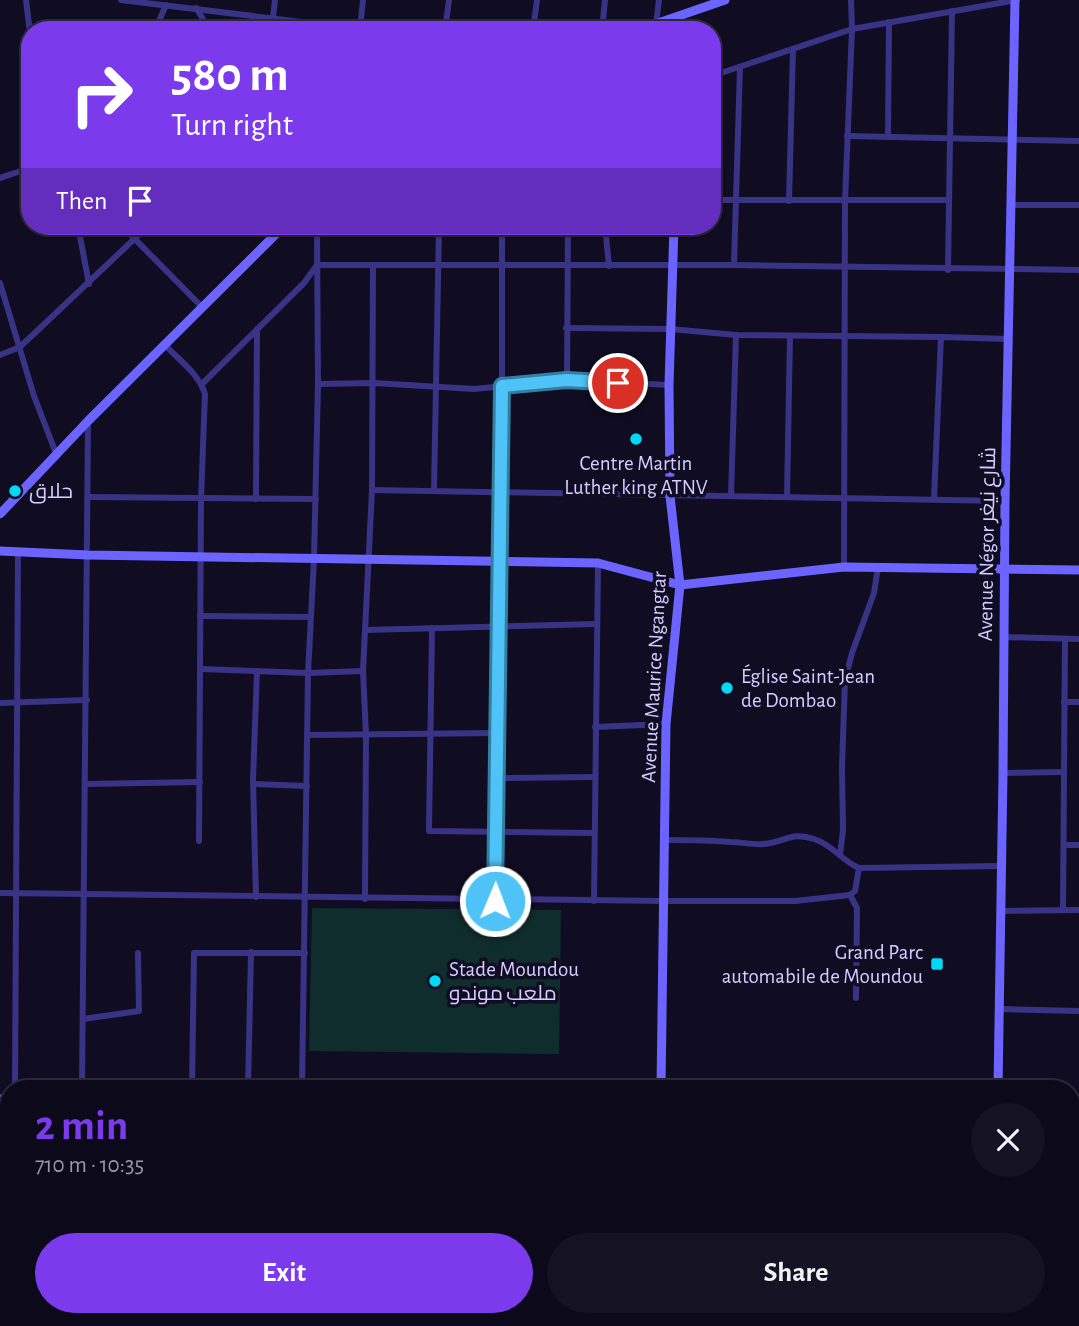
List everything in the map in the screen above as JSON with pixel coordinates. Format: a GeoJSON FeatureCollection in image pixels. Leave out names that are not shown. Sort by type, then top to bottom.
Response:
{"type":"FeatureCollection","features":[{"type":"Feature","properties":{"kind":"street"},"geometry":{"type":"LineString","coordinates":[[26,0],[29,21]]}},
{"type":"Feature","properties":{"kind":"street"},"geometry":{"type":"LineString","coordinates":[[121,0],[166,5],[183,3],[196,8],[299,21]]}},
{"type":"Feature","properties":{"kind":"street"},"geometry":{"type":"LineString","coordinates":[[272,17],[275,0]]}},
{"type":"Feature","properties":{"kind":"street"},"geometry":{"type":"LineString","coordinates":[[363,0],[364,21]]}},
{"type":"Feature","properties":{"kind":"street"},"geometry":{"type":"LineString","coordinates":[[446,21],[449,0]]}},
{"type":"Feature","properties":{"kind":"street"},"geometry":{"type":"LineString","coordinates":[[534,21],[537,0]]}},
{"type":"Feature","properties":{"kind":"street"},"geometry":{"type":"LineString","coordinates":[[604,21],[605,0]]}},
{"type":"Feature","properties":{"kind":"street"},"geometry":{"type":"LineString","coordinates":[[656,21],[659,0]]}},
{"type":"Feature","properties":{"kind":"street"},"geometry":{"type":"LineString","coordinates":[[679,21],[725,0]]}},
{"type":"Feature","properties":{"kind":"street"},"geometry":{"type":"LineString","coordinates":[[844,567],[845,201],[851,0]]}},
{"type":"Feature","properties":{"kind":"street"},"geometry":{"type":"LineString","coordinates":[[721,73],[852,29],[1015,0]]}},
{"type":"Feature","properties":{"kind":"street","name":"Avenue Négor شارع نيغر"},"geometry":{"type":"LineString","coordinates":[[998,1080],[1005,500],[1015,0]]}},
{"type":"Feature","properties":{"kind":"street"},"geometry":{"type":"LineString","coordinates":[[159,21],[166,5]]}},
{"type":"Feature","properties":{"kind":"street"},"geometry":{"type":"LineString","coordinates":[[196,8],[204,21]]}},
{"type":"Feature","properties":{"kind":"street"},"geometry":{"type":"LineString","coordinates":[[948,270],[952,11]]}},
{"type":"Feature","properties":{"kind":"street"},"geometry":{"type":"LineString","coordinates":[[888,137],[889,22]]}},
{"type":"Feature","properties":{"kind":"street"},"geometry":{"type":"LineString","coordinates":[[789,201],[793,49]]}},
{"type":"Feature","properties":{"kind":"street"},"geometry":{"type":"LineString","coordinates":[[734,265],[740,67]]}},
{"type":"Feature","properties":{"kind":"street"},"geometry":{"type":"LineString","coordinates":[[847,136],[1079,141]]}},
{"type":"Feature","properties":{"kind":"street"},"geometry":{"type":"LineString","coordinates":[[0,178],[21,171]]}},
{"type":"Feature","properties":{"kind":"street"},"geometry":{"type":"LineString","coordinates":[[721,200],[949,200]]}},
{"type":"Feature","properties":{"kind":"street"},"geometry":{"type":"LineString","coordinates":[[1012,205],[1079,205]]}},
{"type":"Feature","properties":{"kind":"street"},"geometry":{"type":"LineString","coordinates":[[80,235],[89,284]]}},
{"type":"Feature","properties":{"kind":"street"},"geometry":{"type":"LineString","coordinates":[[132,235],[202,307]]}},
{"type":"Feature","properties":{"kind":"street"},"geometry":{"type":"LineString","coordinates":[[0,355],[20,347],[138,235]]}},
{"type":"Feature","properties":{"kind":"street"},"geometry":{"type":"LineString","coordinates":[[0,514],[88,421],[275,235]]}},
{"type":"Feature","properties":{"kind":"street"},"geometry":{"type":"LineString","coordinates":[[302,1080],[308,673],[316,499],[317,235]]}},
{"type":"Feature","properties":{"kind":"street"},"geometry":{"type":"LineString","coordinates":[[434,491],[439,235]]}},
{"type":"Feature","properties":{"kind":"street"},"geometry":{"type":"LineString","coordinates":[[495,901],[502,492],[502,235]]}},
{"type":"Feature","properties":{"kind":"street"},"geometry":{"type":"LineString","coordinates":[[567,380],[568,235]]}},
{"type":"Feature","properties":{"kind":"street"},"geometry":{"type":"LineString","coordinates":[[607,235],[609,266]]}},
{"type":"Feature","properties":{"kind":"street","name":"Avenue Maurice Ngangtar"},"geometry":{"type":"LineString","coordinates":[[661,1080],[666,723],[680,585],[670,496],[669,384],[674,235]]}},
{"type":"Feature","properties":{"kind":"street"},"geometry":{"type":"LineString","coordinates":[[317,265],[734,265],[845,269],[1079,270]]}},
{"type":"Feature","properties":{"kind":"street"},"geometry":{"type":"LineString","coordinates":[[202,384],[304,283],[317,265]]}},
{"type":"Feature","properties":{"kind":"street"},"geometry":{"type":"LineString","coordinates":[[365,899],[366,735],[363,671],[372,490],[373,265]]}},
{"type":"Feature","properties":{"kind":"street"},"geometry":{"type":"LineString","coordinates":[[0,283],[34,396],[57,456]]}},
{"type":"Feature","properties":{"kind":"street"},"geometry":{"type":"LineString","coordinates":[[566,328],[670,329],[736,335],[1009,339]]}},
{"type":"Feature","properties":{"kind":"street"},"geometry":{"type":"LineString","coordinates":[[256,499],[257,329]]}},
{"type":"Feature","properties":{"kind":"street"},"geometry":{"type":"LineString","coordinates":[[731,496],[736,335]]}},
{"type":"Feature","properties":{"kind":"street"},"geometry":{"type":"LineString","coordinates":[[788,497],[790,336]]}},
{"type":"Feature","properties":{"kind":"street"},"geometry":{"type":"LineString","coordinates":[[933,498],[941,337]]}},
{"type":"Feature","properties":{"kind":"street"},"geometry":{"type":"LineString","coordinates":[[164,345],[202,384],[205,394],[201,499],[199,841]]}},
{"type":"Feature","properties":{"kind":"street"},"geometry":{"type":"LineString","coordinates":[[318,384],[374,383],[474,388],[567,380],[669,384]]}},
{"type":"Feature","properties":{"kind":"street"},"geometry":{"type":"LineString","coordinates":[[82,1080],[88,421]]}},
{"type":"Feature","properties":{"kind":"street"},"geometry":{"type":"LineString","coordinates":[[372,490],[1005,500]]}},
{"type":"Feature","properties":{"kind":"street"},"geometry":{"type":"LineString","coordinates":[[88,497],[316,499]]}},
{"type":"Feature","properties":{"kind":"street"},"geometry":{"type":"LineString","coordinates":[[0,551],[88,555],[598,563],[680,585],[844,567],[1079,570]]}},
{"type":"Feature","properties":{"kind":"street"},"geometry":{"type":"LineString","coordinates":[[15,1080],[18,552]]}},
{"type":"Feature","properties":{"kind":"street"},"geometry":{"type":"LineString","coordinates":[[594,901],[598,563]]}},
{"type":"Feature","properties":{"kind":"street"},"geometry":{"type":"LineString","coordinates":[[840,854],[843,831],[845,680],[874,593],[878,567]]}},
{"type":"Feature","properties":{"kind":"street"},"geometry":{"type":"LineString","coordinates":[[201,616],[311,617]]}},
{"type":"Feature","properties":{"kind":"street"},"geometry":{"type":"LineString","coordinates":[[365,630],[596,624]]}},
{"type":"Feature","properties":{"kind":"street"},"geometry":{"type":"LineString","coordinates":[[432,628],[429,831],[594,833]]}},
{"type":"Feature","properties":{"kind":"street"},"geometry":{"type":"LineString","coordinates":[[1003,637],[1079,639]]}},
{"type":"Feature","properties":{"kind":"street"},"geometry":{"type":"LineString","coordinates":[[1063,910],[1065,639]]}},
{"type":"Feature","properties":{"kind":"street"},"geometry":{"type":"LineString","coordinates":[[200,669],[308,673],[363,671]]}},
{"type":"Feature","properties":{"kind":"street"},"geometry":{"type":"LineString","coordinates":[[256,897],[253,784],[257,671]]}},
{"type":"Feature","properties":{"kind":"street"},"geometry":{"type":"LineString","coordinates":[[0,703],[87,700]]}},
{"type":"Feature","properties":{"kind":"street"},"geometry":{"type":"LineString","coordinates":[[1065,702],[1079,702]]}},
{"type":"Feature","properties":{"kind":"street"},"geometry":{"type":"LineString","coordinates":[[595,727],[666,723]]}},
{"type":"Feature","properties":{"kind":"street"},"geometry":{"type":"LineString","coordinates":[[307,735],[498,733]]}},
{"type":"Feature","properties":{"kind":"street"},"geometry":{"type":"LineString","coordinates":[[1003,773],[1064,772]]}},
{"type":"Feature","properties":{"kind":"street"},"geometry":{"type":"LineString","coordinates":[[498,778],[594,777]]}},
{"type":"Feature","properties":{"kind":"street"},"geometry":{"type":"LineString","coordinates":[[86,784],[200,782]]}},
{"type":"Feature","properties":{"kind":"street"},"geometry":{"type":"LineString","coordinates":[[253,784],[307,786]]}},
{"type":"Feature","properties":{"kind":"street"},"geometry":{"type":"LineString","coordinates":[[665,840],[761,844],[784,841],[790,835],[798,834],[817,839],[840,854],[847,863],[859,868],[1002,866]]}},
{"type":"Feature","properties":{"kind":"street"},"geometry":{"type":"LineString","coordinates":[[1064,845],[1079,845]]}},
{"type":"Feature","properties":{"kind":"street"},"geometry":{"type":"LineString","coordinates":[[0,893],[495,901],[795,901],[850,895],[855,891],[859,868]]}},
{"type":"Feature","properties":{"kind":"street"},"geometry":{"type":"LineString","coordinates":[[850,895],[858,908],[856,998]]}},
{"type":"Feature","properties":{"kind":"street"},"geometry":{"type":"LineString","coordinates":[[1000,911],[1079,910]]}},
{"type":"Feature","properties":{"kind":"street"},"geometry":{"type":"LineString","coordinates":[[248,1080],[251,952]]}},
{"type":"Feature","properties":{"kind":"street"},"geometry":{"type":"LineString","coordinates":[[83,1019],[139,1012],[138,953]]}},
{"type":"Feature","properties":{"kind":"street"},"geometry":{"type":"LineString","coordinates":[[192,1080],[194,953],[306,953]]}},
{"type":"Feature","properties":{"kind":"street"},"geometry":{"type":"LineString","coordinates":[[1000,1009],[1079,1010]]}},
{"type":"Feature","properties":{"kind":"green space","name":"Stade Moundou ملعب موندو"},"geometry":{"type":"Polygon","coordinates":[[[312,908],[561,910],[559,1054],[309,1051],[312,908]]]}},
{"type":"Feature","properties":{"kind":"place","name":"Centre Martin Luther king ATNV"},"geometry":{"type":"Point","coordinates":[636,439]}},
{"type":"Feature","properties":{"kind":"place","name":"حلاق"},"geometry":{"type":"Point","coordinates":[15,491]}},
{"type":"Feature","properties":{"kind":"place","name":"Église Saint-Jean de Dombao"},"geometry":{"type":"Point","coordinates":[727,688]}},
{"type":"Feature","properties":{"kind":"place","name":"Grand Parc automabile de Moundou"},"geometry":{"type":"Point","coordinates":[937,964]}},
{"type":"Feature","properties":{"kind":"place","name":"Stade Moundou ملعب موندو"},"geometry":{"type":"Point","coordinates":[435,981]}},
{"type":"Feature","properties":{"kind":"route"},"geometry":{"type":"LineString","coordinates":[[495,901],[502,386],[567,380],[618,383]]}}]}
